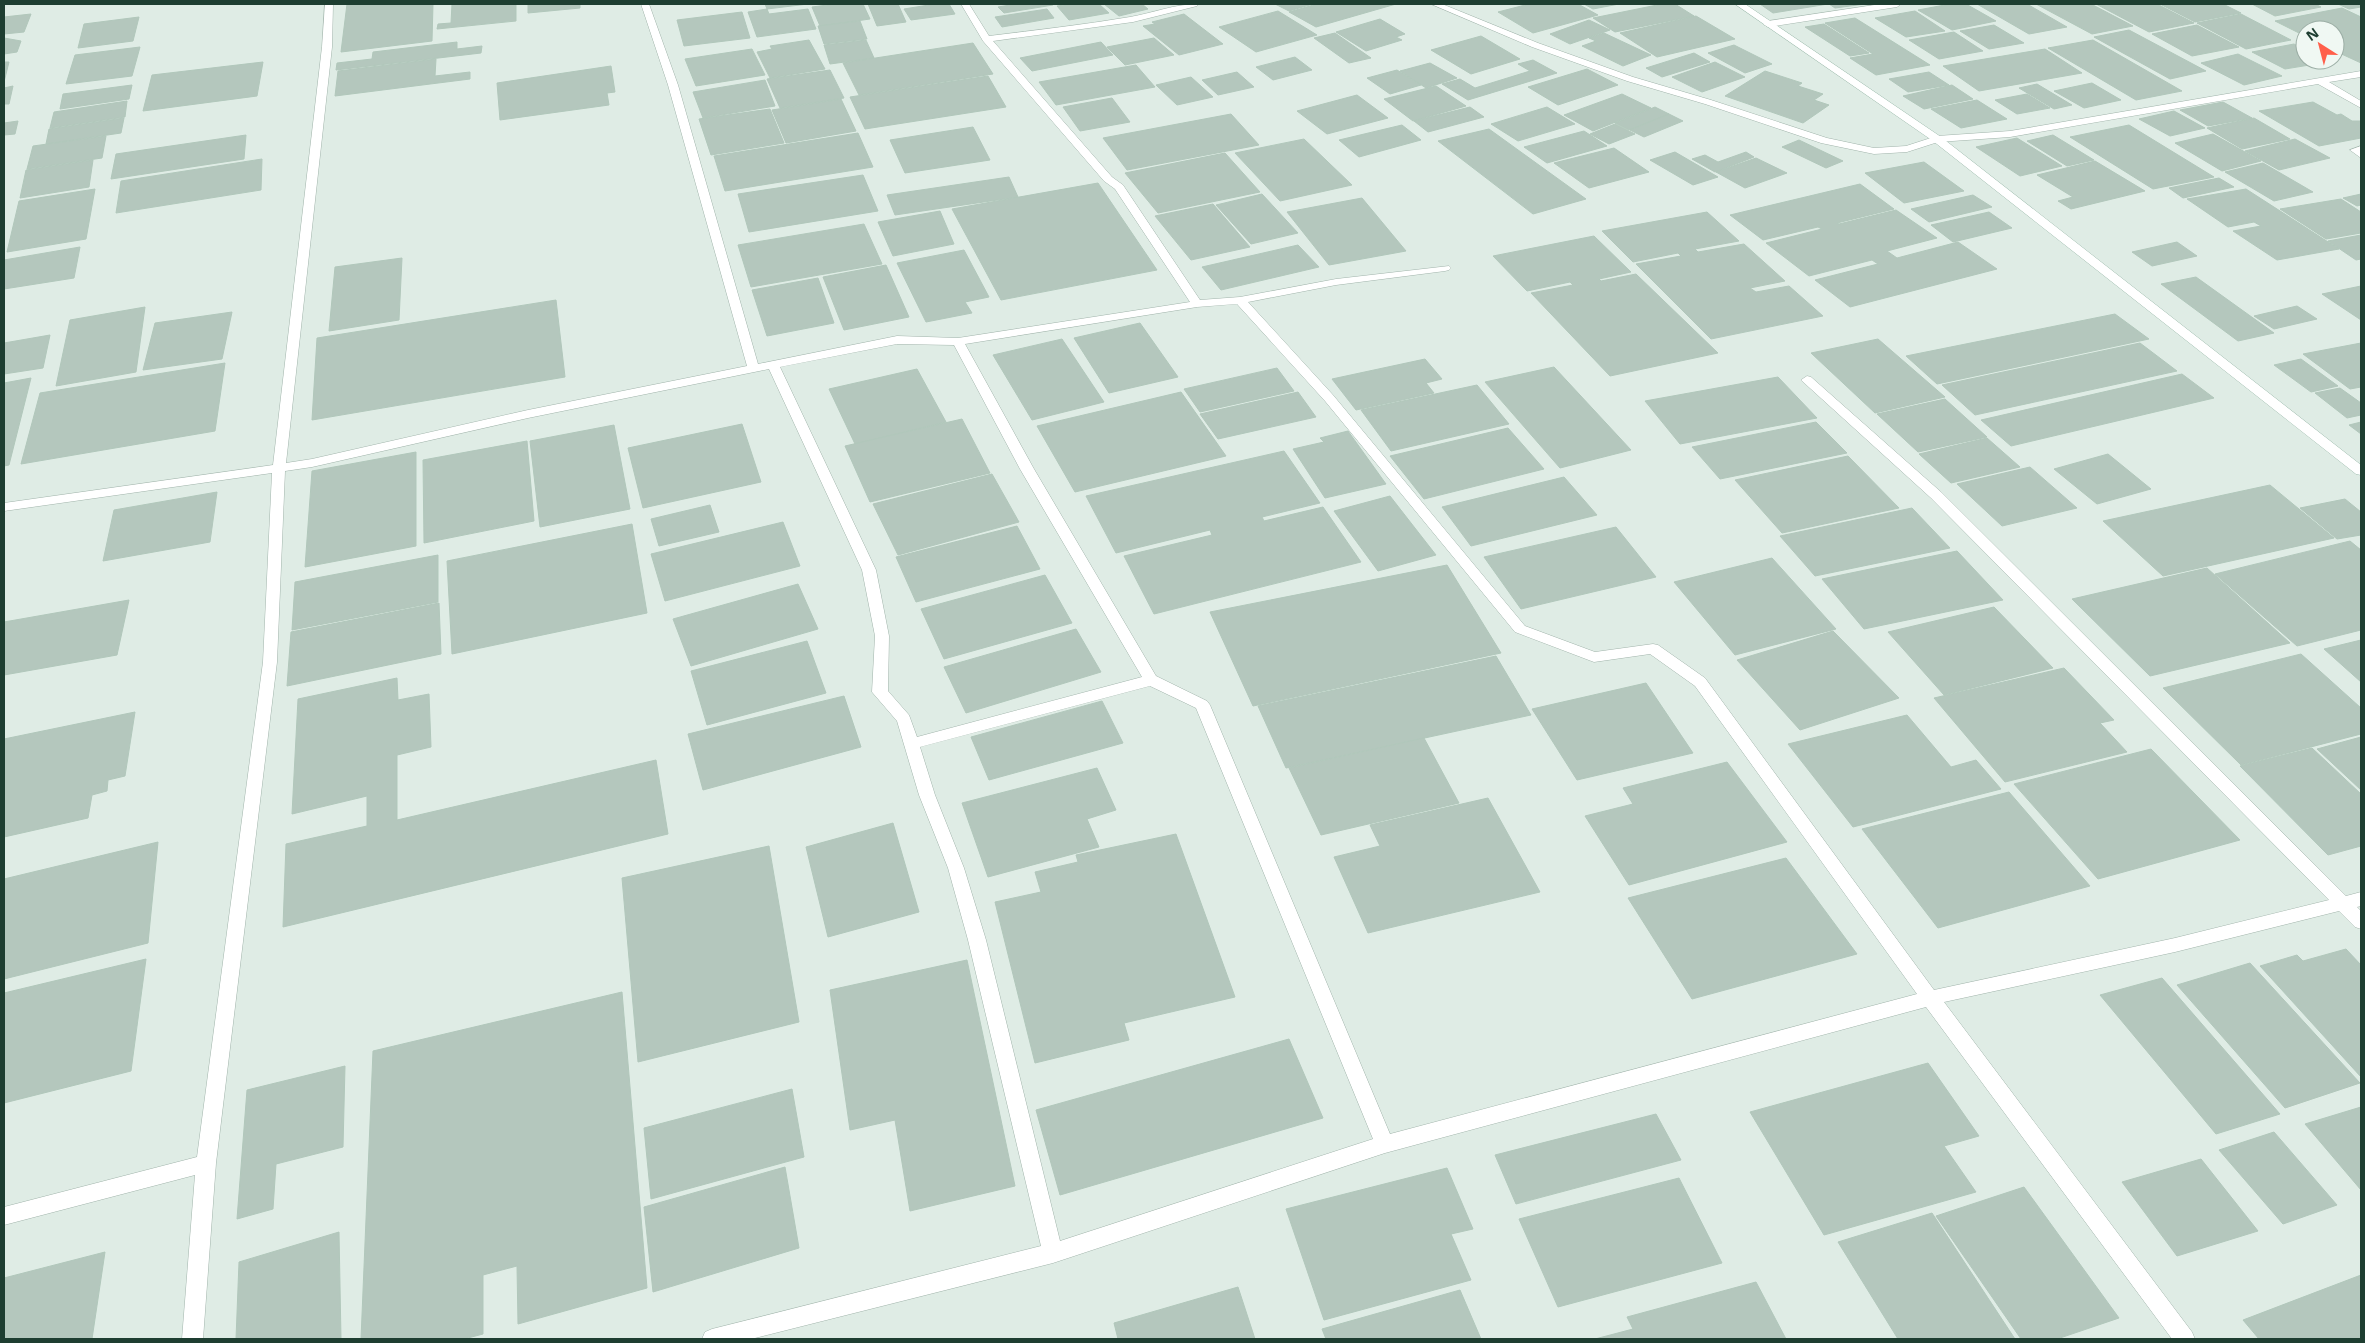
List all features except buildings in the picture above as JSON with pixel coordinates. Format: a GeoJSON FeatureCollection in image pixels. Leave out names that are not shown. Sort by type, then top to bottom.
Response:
{"type":"FeatureCollection","features":[{"type":"Feature","properties":{"kind":"street"},"geometry":{"type":"LineString","coordinates":[[193,1339],[206,1163],[270,662],[279,467],[326,47],[329,4]]}},
{"type":"Feature","properties":{"kind":"street"},"geometry":{"type":"LineString","coordinates":[[645,4],[673,85],[753,367]]}},
{"type":"Feature","properties":{"kind":"street"},"geometry":{"type":"LineString","coordinates":[[965,4],[986,39],[1108,179],[1119,187],[1197,304]]}},
{"type":"Feature","properties":{"kind":"street"},"geometry":{"type":"LineString","coordinates":[[986,39],[1086,28],[1194,4]]}},
{"type":"Feature","properties":{"kind":"street"},"geometry":{"type":"LineString","coordinates":[[1435,4],[1535,45],[1630,79],[1708,102],[1825,141],[1874,152],[1907,148],[1938,140],[2010,134],[2361,74]]}},
{"type":"Feature","properties":{"kind":"street"},"geometry":{"type":"LineString","coordinates":[[1739,4],[1938,140],[2361,471]]}},
{"type":"Feature","properties":{"kind":"street"},"geometry":{"type":"LineString","coordinates":[[1768,24],[1897,4]]}},
{"type":"Feature","properties":{"kind":"street"},"geometry":{"type":"LineString","coordinates":[[2321,82],[2361,105]]}},
{"type":"Feature","properties":{"kind":"street"},"geometry":{"type":"LineString","coordinates":[[2361,149],[2355,150],[2361,154]]}},
{"type":"Feature","properties":{"kind":"street"},"geometry":{"type":"LineString","coordinates":[[4,507],[312,463],[528,414],[753,367],[773,365],[897,340],[958,342],[1197,304],[1240,300],[1336,282],[1445,268]]}},
{"type":"Feature","properties":{"kind":"street"},"geometry":{"type":"LineString","coordinates":[[1240,300],[1329,398],[1520,629],[1594,658],[1652,648],[1700,682],[1930,998],[2185,1339]]}},
{"type":"Feature","properties":{"kind":"street"},"geometry":{"type":"LineString","coordinates":[[958,342],[1027,469],[1151,680],[1202,705],[1385,1144]]}},
{"type":"Feature","properties":{"kind":"street"},"geometry":{"type":"LineString","coordinates":[[773,365],[869,570],[882,636],[880,692],[904,720],[927,795],[956,868],[976,940],[1053,1253]]}},
{"type":"Feature","properties":{"kind":"street"},"geometry":{"type":"LineString","coordinates":[[1807,380],[1936,495],[2352,902],[2361,922]]}},
{"type":"Feature","properties":{"kind":"street"},"geometry":{"type":"LineString","coordinates":[[911,744],[1151,680]]}},
{"type":"Feature","properties":{"kind":"street"},"geometry":{"type":"LineString","coordinates":[[712,1339],[1053,1253],[1385,1144],[1930,998],[2175,945],[2352,902]]}},
{"type":"Feature","properties":{"kind":"street"},"geometry":{"type":"LineString","coordinates":[[4,1216],[206,1163]]}}]}
